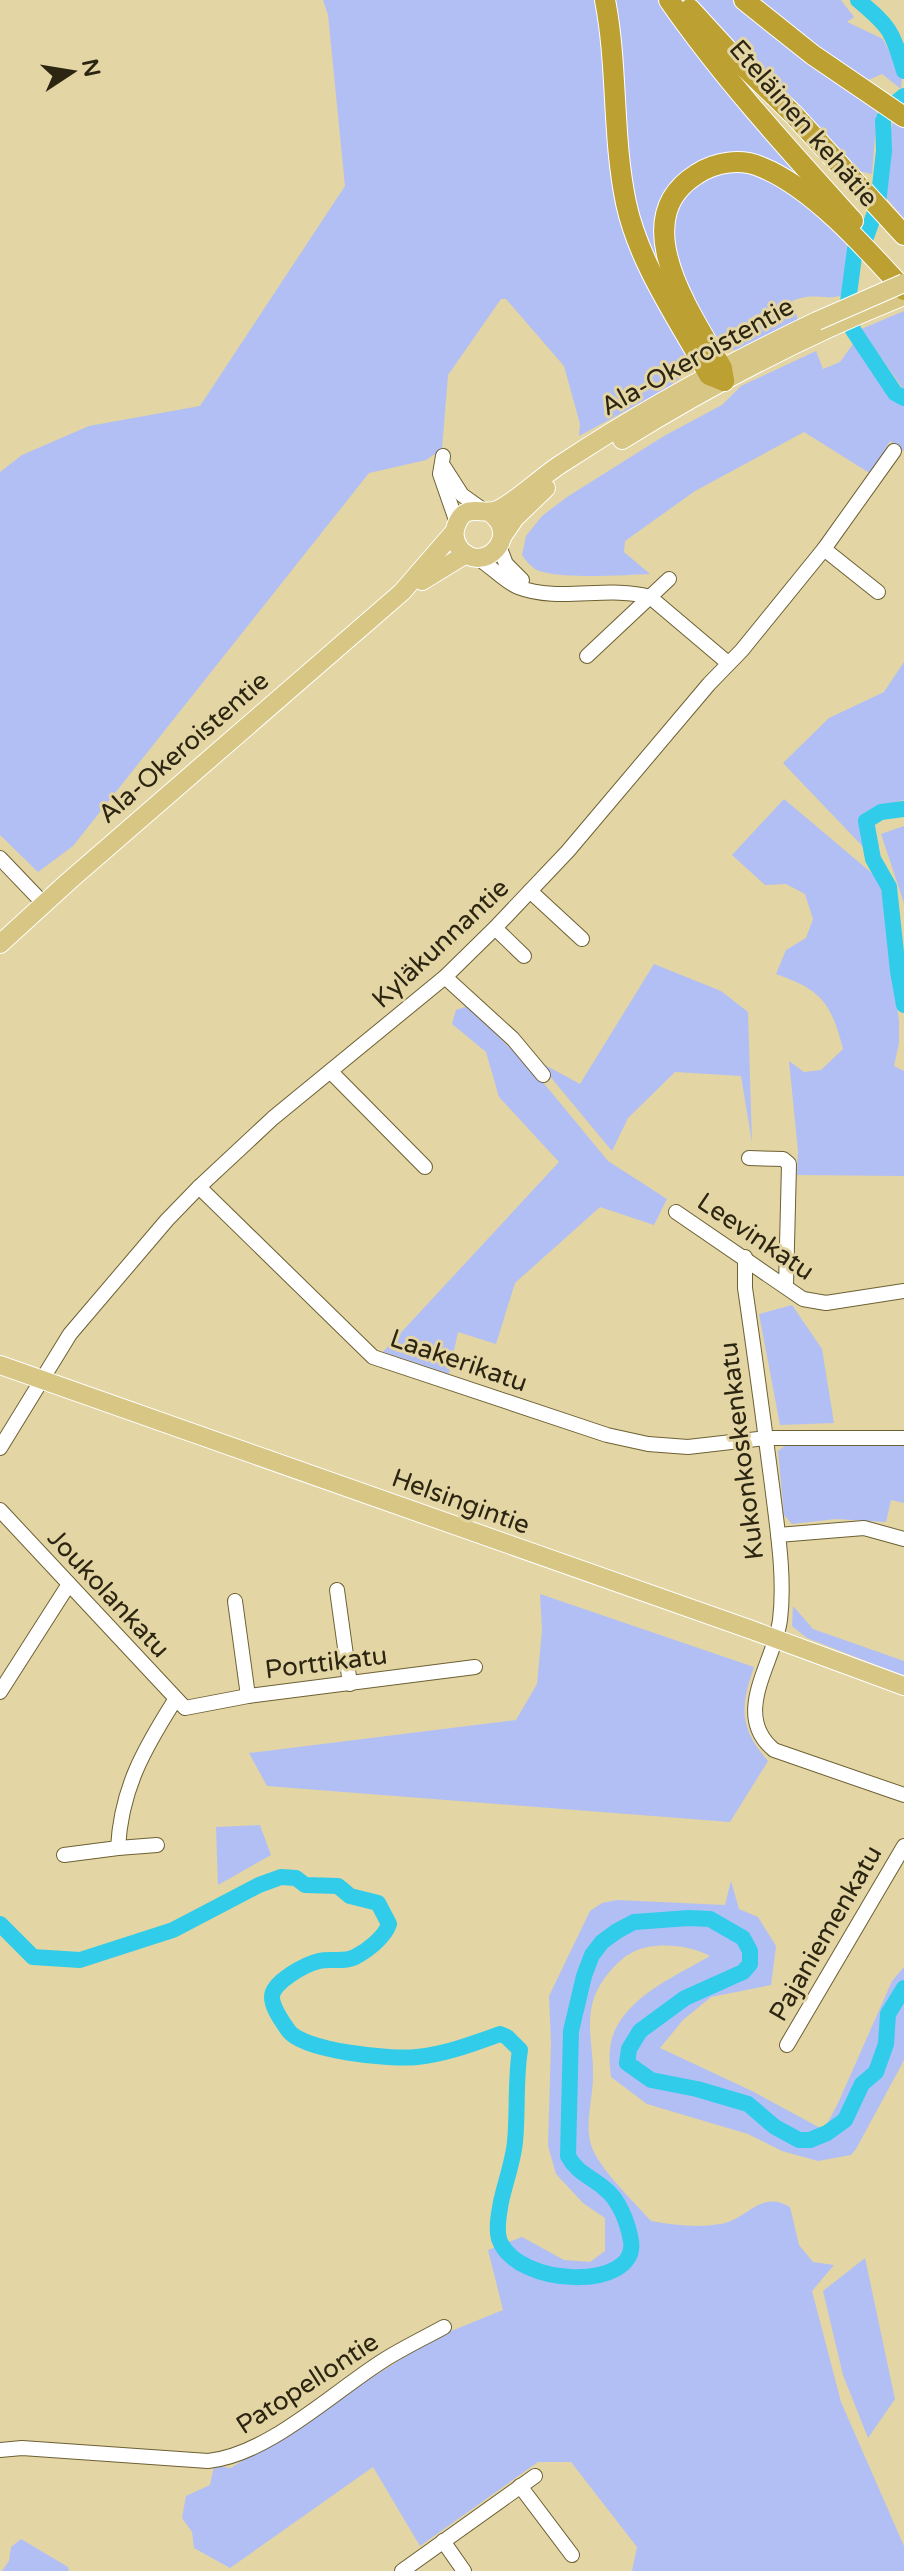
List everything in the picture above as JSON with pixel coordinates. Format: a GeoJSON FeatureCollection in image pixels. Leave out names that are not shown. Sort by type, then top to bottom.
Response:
{"type":"FeatureCollection","features":[{"type":"Feature","properties":{"kind":"highway"},"geometry":{"type":"LineString","coordinates":[[605,0],[615,68],[618,142],[634,229],[651,270],[718,375]]}},
{"type":"Feature","properties":{"kind":"highway","name":"Eteläinen kehätie"},"geometry":{"type":"LineString","coordinates":[[669,0],[685,24],[843,218],[904,280]]}},
{"type":"Feature","properties":{"kind":"highway","name":"Eteläinen kehätie"},"geometry":{"type":"LineString","coordinates":[[682,0],[903,234]]}},
{"type":"Feature","properties":{"kind":"highway"},"geometry":{"type":"LineString","coordinates":[[744,0],[813,55],[904,117]]}},
{"type":"Feature","properties":{"kind":"highway"},"geometry":{"type":"LineString","coordinates":[[718,375],[670,271],[665,249],[663,227],[667,211],[685,182],[716,165],[734,162],[758,165],[843,218]]}},
{"type":"Feature","properties":{"kind":"highway"},"geometry":{"type":"LineString","coordinates":[[887,264],[904,290]]}},
{"type":"Feature","properties":{"kind":"main road","name":"Ala-Okeroistentie"},"geometry":{"type":"LineString","coordinates":[[486,511],[506,505],[577,453],[718,375],[904,280]]}},
{"type":"Feature","properties":{"kind":"main road","name":"Ala-Okeroistentie"},"geometry":{"type":"LineString","coordinates":[[819,326],[904,296]]}},
{"type":"Feature","properties":{"kind":"main road","name":"Ala-Okeroistentie"},"geometry":{"type":"LineString","coordinates":[[501,542],[515,518],[547,488],[718,375]]}},
{"type":"Feature","properties":{"kind":"main road"},"geometry":{"type":"LineString","coordinates":[[486,511],[501,525],[501,542],[487,556],[471,556],[456,542],[456,527],[467,512],[486,511]]}},
{"type":"Feature","properties":{"kind":"main road","name":"Ala-Okeroistentie"},"geometry":{"type":"LineString","coordinates":[[0,944],[402,592],[456,527]]}},
{"type":"Feature","properties":{"kind":"main road","name":"Ala-Okeroistentie"},"geometry":{"type":"LineString","coordinates":[[402,592],[471,556]]}},
{"type":"Feature","properties":{"kind":"main road","name":"Helsingintie"},"geometry":{"type":"LineString","coordinates":[[0,1365],[904,1686]]}},
{"type":"Feature","properties":{"kind":"street","name":"Kyläkunnantie"},"geometry":{"type":"LineString","coordinates":[[0,1448],[70,1334],[199,1187],[273,1118],[445,977],[530,891],[742,650],[824,549],[894,451]]}},
{"type":"Feature","properties":{"kind":"street"},"geometry":{"type":"LineString","coordinates":[[456,527],[440,474],[443,461],[462,495],[486,511]]}},
{"type":"Feature","properties":{"kind":"street"},"geometry":{"type":"LineString","coordinates":[[501,542],[506,564],[531,589]]}},
{"type":"Feature","properties":{"kind":"street"},"geometry":{"type":"LineString","coordinates":[[824,549],[878,592]]}},
{"type":"Feature","properties":{"kind":"street"},"geometry":{"type":"LineString","coordinates":[[471,556],[517,586],[548,592],[636,593],[650,597],[728,663]]}},
{"type":"Feature","properties":{"kind":"street"},"geometry":{"type":"LineString","coordinates":[[587,656],[669,579]]}},
{"type":"Feature","properties":{"kind":"street"},"geometry":{"type":"LineString","coordinates":[[0,858],[44,904]]}},
{"type":"Feature","properties":{"kind":"street"},"geometry":{"type":"LineString","coordinates":[[530,891],[582,939]]}},
{"type":"Feature","properties":{"kind":"street"},"geometry":{"type":"LineString","coordinates":[[495,928],[524,956]]}},
{"type":"Feature","properties":{"kind":"street"},"geometry":{"type":"LineString","coordinates":[[445,977],[513,1039],[543,1075]]}},
{"type":"Feature","properties":{"kind":"street"},"geometry":{"type":"LineString","coordinates":[[331,1072],[425,1167]]}},
{"type":"Feature","properties":{"kind":"street"},"geometry":{"type":"LineString","coordinates":[[749,1158],[783,1159],[789,1164],[786,1286]]}},
{"type":"Feature","properties":{"kind":"street","name":"Laakerikatu"},"geometry":{"type":"LineString","coordinates":[[199,1187],[373,1357],[607,1435],[648,1444],[688,1447],[766,1438],[904,1438]]}},
{"type":"Feature","properties":{"kind":"street","name":"Leevinkatu"},"geometry":{"type":"LineString","coordinates":[[676,1212],[803,1299],[826,1303],[904,1291]]}},
{"type":"Feature","properties":{"kind":"street","name":"Kukonkoskenkatu"},"geometry":{"type":"LineString","coordinates":[[745,1257],[745,1288],[778,1535],[781,1595],[775,1639],[756,1699],[756,1725],[762,1740],[774,1750],[904,1795]]}},
{"type":"Feature","properties":{"kind":"street","name":"Joukolankatu"},"geometry":{"type":"LineString","coordinates":[[0,1510],[180,1704]]}},
{"type":"Feature","properties":{"kind":"street"},"geometry":{"type":"LineString","coordinates":[[778,1535],[864,1528],[904,1539]]}},
{"type":"Feature","properties":{"kind":"street"},"geometry":{"type":"LineString","coordinates":[[0,1692],[69,1584]]}},
{"type":"Feature","properties":{"kind":"street"},"geometry":{"type":"LineString","coordinates":[[337,1590],[350,1684]]}},
{"type":"Feature","properties":{"kind":"street"},"geometry":{"type":"LineString","coordinates":[[235,1601],[248,1696]]}},
{"type":"Feature","properties":{"kind":"street","name":"Porttikatu"},"geometry":{"type":"LineString","coordinates":[[180,1704],[475,1667]]}},
{"type":"Feature","properties":{"kind":"street"},"geometry":{"type":"LineString","coordinates":[[118,1848],[119,1819],[127,1789],[145,1747],[180,1704]]}},
{"type":"Feature","properties":{"kind":"street"},"geometry":{"type":"LineString","coordinates":[[64,1855],[157,1845]]}},
{"type":"Feature","properties":{"kind":"street","name":"Pajaniemenkatu"},"geometry":{"type":"LineString","coordinates":[[787,2045],[904,1846]]}},
{"type":"Feature","properties":{"kind":"street","name":"Patopellontie"},"geometry":{"type":"LineString","coordinates":[[0,2450],[22,2448],[208,2461],[226,2459],[262,2444],[385,2359],[444,2327]]}},
{"type":"Feature","properties":{"kind":"street"},"geometry":{"type":"LineString","coordinates":[[402,2571],[535,2476]]}},
{"type":"Feature","properties":{"kind":"street"},"geometry":{"type":"LineString","coordinates":[[520,2486],[572,2555]]}},
{"type":"Feature","properties":{"kind":"street"},"geometry":{"type":"LineString","coordinates":[[443,2541],[464,2571]]}},
{"type":"Feature","properties":{"kind":"shaded area"},"geometry":{"type":"Polygon","coordinates":[[[323,0],[598,0],[612,161],[670,325],[688,359],[687,369],[668,388],[579,436],[580,424],[564,366],[506,299],[501,299],[448,375],[442,449],[426,460],[369,473],[73,846],[38,872],[0,835],[0,472],[22,455],[89,426],[200,406],[345,186],[328,15],[323,0]]]}},
{"type":"Feature","properties":{"kind":"shaded area"},"geometry":{"type":"Polygon","coordinates":[[[612,0],[662,0],[731,97],[795,172],[789,174],[724,158],[657,220],[700,340],[648,252],[633,205],[612,0]]]}},
{"type":"Feature","properties":{"kind":"shaded area"},"geometry":{"type":"Polygon","coordinates":[[[690,0],[733,0],[773,36],[877,111],[872,174],[858,171],[690,0]]]}},
{"type":"Feature","properties":{"kind":"shaded area"},"geometry":{"type":"Polygon","coordinates":[[[756,0],[841,0],[854,17],[847,22],[883,39],[902,77],[901,89],[882,74],[866,81],[756,0]]]}},
{"type":"Feature","properties":{"kind":"shaded area"},"geometry":{"type":"Polygon","coordinates":[[[893,121],[904,128],[904,219],[885,196],[893,121]]]}},
{"type":"Feature","properties":{"kind":"shaded area"},"geometry":{"type":"Polygon","coordinates":[[[733,168],[778,182],[844,239],[848,249],[841,296],[806,297],[792,301],[798,320],[738,350],[724,346],[698,313],[678,273],[672,234],[677,203],[687,189],[733,168]]]}},
{"type":"Feature","properties":{"kind":"shaded area"},"geometry":{"type":"Polygon","coordinates":[[[904,311],[904,390],[861,329],[904,311]]]}},
{"type":"Feature","properties":{"kind":"shaded area"},"geometry":{"type":"Polygon","coordinates":[[[853,344],[892,397],[904,404],[904,451],[890,441],[871,474],[804,432],[695,491],[625,541],[624,552],[650,574],[558,575],[535,569],[522,555],[526,536],[542,516],[664,436],[722,405],[741,386],[816,351],[823,369],[840,362],[853,344]]]}},
{"type":"Feature","properties":{"kind":"shaded area"},"geometry":{"type":"Polygon","coordinates":[[[904,662],[904,800],[875,807],[862,814],[861,824],[869,853],[783,763],[829,718],[884,692],[904,662]]]}},
{"type":"Feature","properties":{"kind":"shaded area"},"geometry":{"type":"Polygon","coordinates":[[[784,799],[880,880],[899,1020],[899,1043],[894,1066],[904,1071],[904,1176],[797,1175],[798,1151],[789,1061],[804,1072],[821,1070],[843,1049],[834,1020],[822,1000],[804,986],[776,974],[786,950],[806,938],[813,919],[805,894],[786,884],[765,885],[732,855],[784,799]]]}},
{"type":"Feature","properties":{"kind":"shaded area"},"geometry":{"type":"Polygon","coordinates":[[[904,826],[904,903],[881,834],[904,826]]]}},
{"type":"Feature","properties":{"kind":"shaded area"},"geometry":{"type":"Polygon","coordinates":[[[654,964],[721,991],[748,1012],[752,1143],[741,1076],[675,1072],[628,1118],[612,1151],[548,1074],[545,1065],[580,1084],[654,964]]]}},
{"type":"Feature","properties":{"kind":"shaded area"},"geometry":{"type":"Polygon","coordinates":[[[468,1006],[537,1075],[608,1161],[667,1199],[654,1225],[600,1207],[515,1283],[496,1344],[458,1332],[449,1374],[383,1352],[559,1162],[499,1097],[486,1052],[452,1024],[456,1010],[468,1006]]]}},
{"type":"Feature","properties":{"kind":"shaded area"},"geometry":{"type":"Polygon","coordinates":[[[792,1305],[822,1349],[834,1423],[780,1425],[759,1314],[792,1305]]]}},
{"type":"Feature","properties":{"kind":"shaded area"},"geometry":{"type":"Polygon","coordinates":[[[786,1445],[904,1446],[904,1503],[891,1500],[886,1522],[836,1519],[792,1524],[784,1515],[778,1451],[786,1445]]]}},
{"type":"Feature","properties":{"kind":"shaded area"},"geometry":{"type":"Polygon","coordinates":[[[540,1594],[754,1667],[746,1694],[745,1717],[752,1738],[768,1761],[730,1822],[267,1786],[249,1753],[516,1720],[537,1684],[542,1630],[540,1594]]]}},
{"type":"Feature","properties":{"kind":"shaded area"},"geometry":{"type":"Polygon","coordinates":[[[793,1606],[813,1629],[904,1661],[904,1676],[807,1638],[792,1626],[793,1606]]]}},
{"type":"Feature","properties":{"kind":"shaded area"},"geometry":{"type":"Polygon","coordinates":[[[260,1825],[271,1855],[218,1885],[216,1827],[260,1825]]]}},
{"type":"Feature","properties":{"kind":"shaded area"},"geometry":{"type":"Polygon","coordinates":[[[731,1881],[739,1909],[758,1917],[776,1946],[771,1985],[711,1997],[683,2020],[660,2048],[752,2091],[824,2130],[892,1981],[904,1967],[904,2060],[856,2149],[851,2155],[818,2161],[782,2151],[748,2134],[647,2104],[611,2077],[613,2034],[624,2016],[645,1995],[710,1956],[672,1946],[651,1946],[633,1952],[621,1960],[597,1991],[591,2008],[590,2027],[593,2077],[590,2141],[619,2187],[651,2221],[686,2226],[720,2224],[762,2203],[780,2202],[790,2207],[799,2245],[813,2262],[834,2265],[812,2291],[841,2402],[904,2546],[904,2571],[632,2571],[637,2547],[571,2462],[538,2462],[420,2546],[373,2467],[230,2568],[194,2548],[192,2532],[182,2518],[186,2496],[210,2485],[214,2466],[231,2468],[434,2338],[503,2310],[488,2250],[522,2237],[564,2260],[590,2262],[605,2251],[605,2218],[583,2203],[556,2174],[548,2146],[549,1996],[590,1911],[602,1903],[617,1900],[725,1905],[731,1881]]]}},
{"type":"Feature","properties":{"kind":"shaded area"},"geometry":{"type":"Polygon","coordinates":[[[865,2258],[895,2399],[868,2438],[843,2375],[823,2291],[865,2258]]]}},
{"type":"Feature","properties":{"kind":"shaded area"},"geometry":{"type":"Polygon","coordinates":[[[21,2539],[68,2567],[69,2571],[2,2571],[9,2561],[11,2547],[21,2539]]]}},
{"type":"Feature","properties":{"kind":"waterway"},"geometry":{"type":"LineString","coordinates":[[858,0],[888,30],[904,71]]}},
{"type":"Feature","properties":{"kind":"waterway"},"geometry":{"type":"LineString","coordinates":[[904,96],[888,109],[883,121],[884,151],[878,204],[866,237],[855,249],[848,302],[853,330],[895,393],[904,398]]}},
{"type":"Feature","properties":{"kind":"waterway"},"geometry":{"type":"LineString","coordinates":[[904,809],[881,812],[866,821],[873,859],[889,887],[904,1005]]}},
{"type":"Feature","properties":{"kind":"waterway"},"geometry":{"type":"LineString","coordinates":[[0,1924],[33,1957],[80,1960],[173,1930],[259,1885],[281,1877],[296,1878],[305,1885],[338,1886],[350,1896],[378,1903],[389,1924],[380,1939],[355,1957],[313,1963],[283,1980],[273,1991],[272,1997],[278,2014],[288,2030],[310,2044],[368,2055],[417,2057],[449,2051],[500,2034],[507,2037],[520,2050],[515,2142],[499,2211],[499,2239],[510,2255],[528,2267],[574,2277],[616,2269],[628,2257],[631,2241],[625,2219],[614,2198],[568,2156],[571,2031],[584,1976],[592,1955],[602,1942],[634,1922],[689,1918],[710,1919],[743,1938],[750,1951],[750,1964],[743,1972],[685,1998],[640,2031],[629,2049],[627,2063],[651,2080],[748,2104],[775,2127],[799,2140],[810,2140],[827,2133],[845,2120],[862,2084],[876,2072],[886,2044],[888,2014],[904,1988]]}}]}
